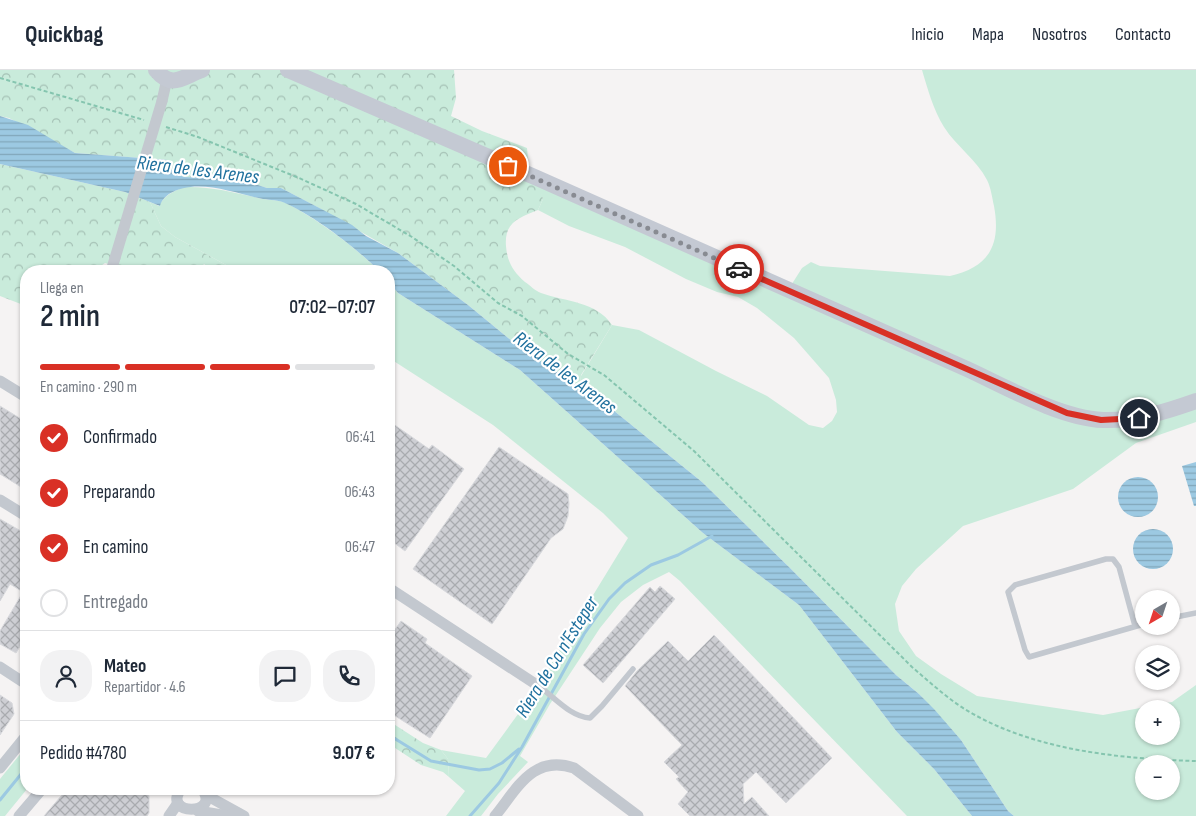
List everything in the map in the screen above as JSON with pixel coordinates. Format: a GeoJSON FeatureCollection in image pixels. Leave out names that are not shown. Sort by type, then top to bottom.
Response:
{"type":"FeatureCollection","features":[{"type":"Feature","properties":{"kind":"main road"},"geometry":{"type":"LineString","coordinates":[[288,70],[1067,413],[1101,420],[1126,419],[1152,415],[1196,401]]}},
{"type":"Feature","properties":{"kind":"main road"},"geometry":{"type":"LineString","coordinates":[[162,75],[176,81],[182,80],[196,71]]}},
{"type":"Feature","properties":{"kind":"street"},"geometry":{"type":"LineString","coordinates":[[113,265],[162,101],[162,75]]}},
{"type":"Feature","properties":{"kind":"street"},"geometry":{"type":"LineString","coordinates":[[0,381],[20,393]]}},
{"type":"Feature","properties":{"kind":"street"},"geometry":{"type":"LineString","coordinates":[[0,500],[20,512]]}},
{"type":"Feature","properties":{"kind":"street"},"geometry":{"type":"LineString","coordinates":[[395,592],[540,687]]}},
{"type":"Feature","properties":{"kind":"street"},"geometry":{"type":"LineString","coordinates":[[0,667],[20,680]]}},
{"type":"Feature","properties":{"kind":"street"},"geometry":{"type":"LineString","coordinates":[[0,768],[20,743]]}},
{"type":"Feature","properties":{"kind":"street"},"geometry":{"type":"LineString","coordinates":[[495,816],[529,774],[536,768],[554,764],[563,764],[574,768],[638,816]]}},
{"type":"Feature","properties":{"kind":"street"},"geometry":{"type":"LineString","coordinates":[[19,816],[37,795]]}},
{"type":"Feature","properties":{"kind":"street"},"geometry":{"type":"LineString","coordinates":[[169,816],[176,795]]}},
{"type":"Feature","properties":{"kind":"street"},"geometry":{"type":"LineString","coordinates":[[178,795],[184,810],[193,813],[228,816],[241,814]]}},
{"type":"Feature","properties":{"kind":"street"},"geometry":{"type":"LineString","coordinates":[[193,813],[205,805],[204,795]]}},
{"type":"Feature","properties":{"kind":"street"},"geometry":{"type":"LineString","coordinates":[[209,795],[241,814]]}},
{"type":"Feature","properties":{"kind":"lane"},"geometry":{"type":"LineString","coordinates":[[1106,559],[1113,559],[1119,567],[1135,626],[1030,657],[1025,650],[1008,592],[1015,585],[1106,559]]}},
{"type":"Feature","properties":{"kind":"lane"},"geometry":{"type":"LineString","coordinates":[[1180,616],[1196,613]]}},
{"type":"Feature","properties":{"kind":"lane"},"geometry":{"type":"LineString","coordinates":[[540,687],[580,718],[590,718],[633,669]]}},
{"type":"Feature","properties":{"kind":"path"},"geometry":{"type":"LineString","coordinates":[[0,78],[147,121]]}},
{"type":"Feature","properties":{"kind":"path"},"geometry":{"type":"LineString","coordinates":[[166,127],[226,148],[356,204],[454,266],[498,303],[522,316],[561,349],[604,375],[694,451],[912,667],[948,698],[974,715],[1034,740],[1110,755],[1196,762]]}},
{"type":"Feature","properties":{"kind":"green space"},"geometry":{"type":"Polygon","coordinates":[[[0,70],[454,70],[456,98],[451,116],[482,131],[527,148],[529,169],[540,189],[543,199],[538,210],[514,222],[507,231],[507,251],[509,261],[514,270],[525,282],[539,292],[580,303],[598,311],[612,325],[581,375],[580,389],[518,346],[468,305],[398,253],[281,188],[267,188],[230,176],[218,178],[184,177],[166,166],[167,160],[75,153],[9,118],[0,116],[0,70]]]}},
{"type":"Feature","properties":{"kind":"green space"},"geometry":{"type":"Polygon","coordinates":[[[922,70],[1196,70],[1196,422],[1136,443],[1073,489],[963,526],[916,569],[902,586],[895,604],[899,631],[916,656],[977,696],[1103,715],[1135,709],[1135,745],[1180,745],[1180,700],[1175,700],[1196,685],[1196,816],[1014,816],[1008,811],[961,740],[919,694],[896,675],[702,482],[608,406],[580,389],[581,376],[612,325],[639,330],[767,396],[809,425],[823,428],[832,421],[837,412],[836,400],[829,378],[794,338],[757,308],[738,297],[717,292],[686,279],[625,247],[569,226],[538,210],[543,199],[534,177],[790,287],[802,268],[811,262],[820,266],[950,276],[975,267],[990,252],[996,232],[996,220],[987,180],[978,166],[944,127],[934,106],[922,70]]]}},
{"type":"Feature","properties":{"kind":"green space"},"geometry":{"type":"Polygon","coordinates":[[[0,164],[125,192],[150,202],[161,226],[175,237],[226,265],[112,265],[105,263],[102,265],[20,265],[20,304],[0,296],[0,164]]]}},
{"type":"Feature","properties":{"kind":"green space"},"geometry":{"type":"Polygon","coordinates":[[[184,187],[194,187],[234,192],[286,203],[335,234],[372,265],[226,265],[175,237],[161,226],[150,202],[159,206],[173,192],[184,187]]]}},
{"type":"Feature","properties":{"kind":"green space"},"geometry":{"type":"Polygon","coordinates":[[[395,289],[520,370],[703,533],[799,605],[897,732],[934,769],[972,816],[907,816],[680,581],[669,572],[643,585],[621,602],[600,628],[550,704],[520,756],[528,762],[498,794],[481,816],[446,816],[465,791],[449,777],[448,759],[441,750],[486,758],[532,695],[628,538],[603,513],[493,425],[395,362],[395,289]]]}},
{"type":"Feature","properties":{"kind":"green space"},"geometry":{"type":"Polygon","coordinates":[[[395,725],[423,743],[441,750],[448,759],[449,777],[443,772],[421,765],[395,748],[395,725]]]}},
{"type":"Feature","properties":{"kind":"green space"},"geometry":{"type":"Polygon","coordinates":[[[20,754],[20,795],[22,795],[5,816],[0,816],[0,779],[20,754]]]}},
{"type":"Feature","properties":{"kind":"water"},"geometry":{"type":"Polygon","coordinates":[[[0,116],[28,125],[75,153],[168,160],[167,166],[184,177],[218,178],[230,176],[267,188],[281,188],[352,225],[366,236],[398,253],[468,305],[518,346],[608,406],[702,482],[896,675],[934,709],[961,740],[1008,811],[1014,816],[972,816],[934,769],[897,732],[799,605],[703,533],[520,370],[398,293],[395,289],[395,265],[373,265],[322,224],[283,202],[228,190],[191,187],[169,194],[160,206],[125,192],[0,164],[0,116]]]}},
{"type":"Feature","properties":{"kind":"water"},"geometry":{"type":"Polygon","coordinates":[[[1196,462],[1196,506],[1194,506],[1182,466],[1196,462]]]}},
{"type":"Feature","properties":{"kind":"water"},"geometry":{"type":"Polygon","coordinates":[[[1142,477],[1149,480],[1155,486],[1158,497],[1157,505],[1149,514],[1142,517],[1134,517],[1127,514],[1119,505],[1118,493],[1121,486],[1130,478],[1142,477]]]}},
{"type":"Feature","properties":{"kind":"water"},"geometry":{"type":"Polygon","coordinates":[[[1157,529],[1164,532],[1170,538],[1173,549],[1172,557],[1164,566],[1157,569],[1149,569],[1142,566],[1134,557],[1133,545],[1136,538],[1145,530],[1157,529]]]}},
{"type":"Feature","properties":{"kind":"building"},"geometry":{"type":"Polygon","coordinates":[[[0,406],[20,418],[20,486],[0,474],[0,406]]]}},
{"type":"Feature","properties":{"kind":"building"},"geometry":{"type":"Polygon","coordinates":[[[395,425],[429,449],[432,445],[464,469],[405,551],[395,544],[395,425]]]}},
{"type":"Feature","properties":{"kind":"building"},"geometry":{"type":"Polygon","coordinates":[[[499,447],[568,494],[569,504],[568,516],[563,529],[551,538],[492,624],[413,569],[499,447]]]}},
{"type":"Feature","properties":{"kind":"building"},"geometry":{"type":"Polygon","coordinates":[[[0,519],[20,531],[20,590],[10,584],[0,601],[0,519]]]}},
{"type":"Feature","properties":{"kind":"building"},"geometry":{"type":"Polygon","coordinates":[[[660,586],[675,599],[603,683],[583,665],[650,587],[655,592],[660,586]]]}},
{"type":"Feature","properties":{"kind":"building"},"geometry":{"type":"Polygon","coordinates":[[[20,597],[20,646],[16,653],[0,644],[0,631],[20,597]]]}},
{"type":"Feature","properties":{"kind":"building"},"geometry":{"type":"Polygon","coordinates":[[[401,621],[427,639],[425,643],[472,676],[430,738],[395,716],[395,630],[401,621]]]}},
{"type":"Feature","properties":{"kind":"building"},"geometry":{"type":"Polygon","coordinates":[[[714,635],[832,758],[786,803],[756,772],[743,784],[744,804],[752,797],[769,816],[690,816],[678,804],[688,792],[676,779],[679,777],[664,762],[682,745],[625,686],[637,671],[668,641],[688,661],[714,635]]]}},
{"type":"Feature","properties":{"kind":"building"},"geometry":{"type":"Polygon","coordinates":[[[0,695],[12,703],[14,714],[0,735],[0,695]]]}},
{"type":"Feature","properties":{"kind":"building"},"geometry":{"type":"Polygon","coordinates":[[[62,795],[149,796],[149,813],[147,816],[44,816],[62,795]]]}},
{"type":"Feature","properties":{"kind":"waterway","name":"Riera de Ca n'Esteper"},"geometry":{"type":"LineString","coordinates":[[470,816],[499,783],[522,747],[584,634],[609,599],[625,583],[651,565],[678,555],[712,536]]}},
{"type":"Feature","properties":{"kind":"waterway"},"geometry":{"type":"LineString","coordinates":[[395,739],[431,761],[479,770],[490,769],[502,763],[519,749]]}},
{"type":"Feature","properties":{"kind":"waterway"},"geometry":{"type":"LineString","coordinates":[[0,800],[20,775]]}},
{"type":"Feature","properties":{"kind":"way so far"},"geometry":{"type":"LineString","coordinates":[[508,166],[739,269]]}},
{"type":"Feature","properties":{"kind":"route"},"geometry":{"type":"LineString","coordinates":[[739,269],[1067,413],[1101,420],[1139,418]]}},
{"type":"Feature","properties":{"kind":"water label","name":"Riera de les Arenes"},"geometry":{"type":"Point","coordinates":[198,170]}},
{"type":"Feature","properties":{"kind":"water label","name":"Riera de les Arenes"},"geometry":{"type":"Point","coordinates":[565,373]}}]}
